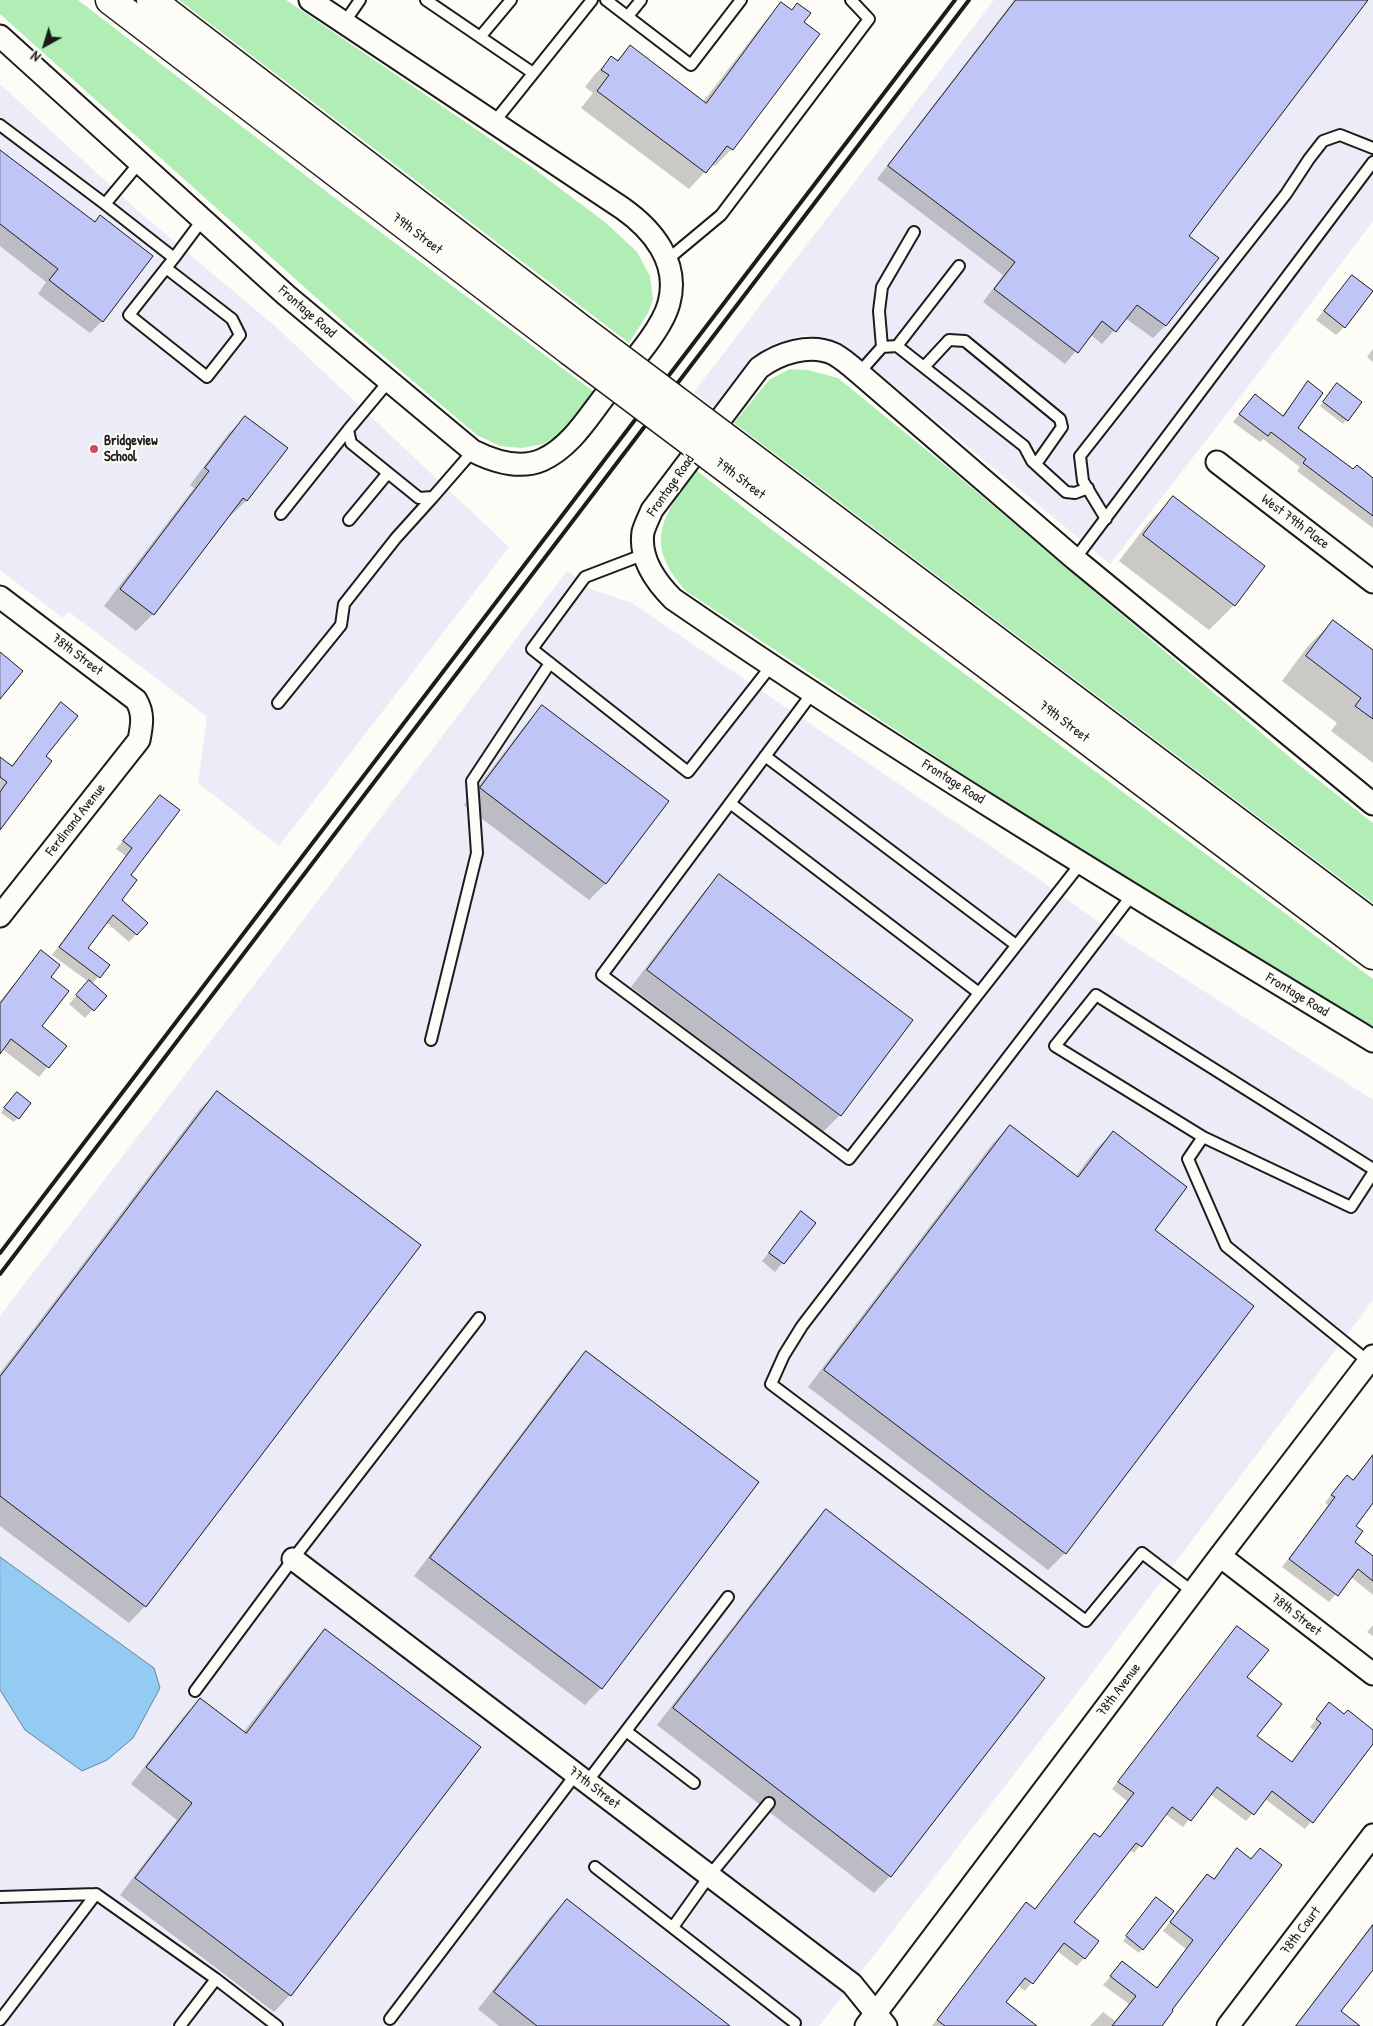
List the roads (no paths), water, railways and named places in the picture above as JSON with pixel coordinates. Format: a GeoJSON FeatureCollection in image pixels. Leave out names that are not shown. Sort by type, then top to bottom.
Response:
{"type":"FeatureCollection","features":[{"type":"Feature","properties":{"kind":"main road","name":"79th Street"},"geometry":{"type":"LineString","coordinates":[[110,0],[578,342],[754,474],[1373,924]]}},
{"type":"Feature","properties":{"kind":"main road","name":"79th Street"},"geometry":{"type":"LineString","coordinates":[[151,0],[578,342]]}},
{"type":"Feature","properties":{"kind":"main road","name":"79th Street"},"geometry":{"type":"LineString","coordinates":[[754,474],[1373,955]]}},
{"type":"Feature","properties":{"kind":"street","name":"Frontage Road"},"geometry":{"type":"LineString","coordinates":[[0,36],[286,295],[472,451],[504,464],[540,461],[556,452],[570,440],[645,344],[662,319],[669,304],[672,286],[667,260],[660,244],[639,220],[495,121],[310,0]]}},
{"type":"Feature","properties":{"kind":"street","name":"Frontage Road"},"geometry":{"type":"LineString","coordinates":[[1373,804],[1076,558],[859,373],[832,353],[809,349],[789,353],[767,362],[759,368],[652,510],[643,533],[645,554],[651,572],[660,586],[673,599],[771,666],[1081,863],[1373,1041]]}},
{"type":"Feature","properties":{"kind":"street","name":"West 79th Place"},"geometry":{"type":"LineString","coordinates":[[1216,462],[1373,582]]}},
{"type":"Feature","properties":{"kind":"street","name":"78th Street"},"geometry":{"type":"LineString","coordinates":[[0,597],[136,700],[141,709],[142,720]]}},
{"type":"Feature","properties":{"kind":"street","name":"Ferdinand Avenue"},"geometry":{"type":"LineString","coordinates":[[0,916],[139,740],[142,720]]}},
{"type":"Feature","properties":{"kind":"street","name":"78th Avenue"},"geometry":{"type":"LineString","coordinates":[[876,2022],[1193,1592],[1371,1359]]}},
{"type":"Feature","properties":{"kind":"street","name":"78th Street"},"geometry":{"type":"LineString","coordinates":[[1220,1556],[1373,1674]]}},
{"type":"Feature","properties":{"kind":"street","name":"77th Street"},"geometry":{"type":"LineString","coordinates":[[293,1559],[852,1984],[876,2022]]}},
{"type":"Feature","properties":{"kind":"street","name":"78th Court"},"geometry":{"type":"LineString","coordinates":[[1228,2026],[1373,1835]]}},
{"type":"Feature","properties":{"kind":"lane"},"geometry":{"type":"LineString","coordinates":[[344,22],[360,0]]}},
{"type":"Feature","properties":{"kind":"lane"},"geometry":{"type":"LineString","coordinates":[[480,37],[511,0]]}},
{"type":"Feature","properties":{"kind":"lane"},"geometry":{"type":"LineString","coordinates":[[495,121],[592,0]]}},
{"type":"Feature","properties":{"kind":"lane"},"geometry":{"type":"LineString","coordinates":[[606,0],[691,65],[741,0]]}},
{"type":"Feature","properties":{"kind":"lane"},"geometry":{"type":"LineString","coordinates":[[628,16],[641,0]]}},
{"type":"Feature","properties":{"kind":"lane"},"geometry":{"type":"LineString","coordinates":[[667,260],[721,215],[868,19],[851,0]]}},
{"type":"Feature","properties":{"kind":"lane"},"geometry":{"type":"LineString","coordinates":[[433,2],[533,73]]}},
{"type":"Feature","properties":{"kind":"lane"},"geometry":{"type":"LineString","coordinates":[[0,125],[174,258]]}},
{"type":"Feature","properties":{"kind":"lane"},"geometry":{"type":"LineString","coordinates":[[1106,519],[1083,481],[1080,456],[1286,194],[1323,141],[1340,135],[1373,148]]}},
{"type":"Feature","properties":{"kind":"lane"},"geometry":{"type":"LineString","coordinates":[[105,204],[140,162]]}},
{"type":"Feature","properties":{"kind":"lane"},"geometry":{"type":"LineString","coordinates":[[1076,558],[1373,162]]}},
{"type":"Feature","properties":{"kind":"lane"},"geometry":{"type":"LineString","coordinates":[[166,268],[232,319],[240,335],[207,377],[129,315],[203,219]]}},
{"type":"Feature","properties":{"kind":"lane"},"geometry":{"type":"LineString","coordinates":[[882,347],[879,312],[882,287],[914,232]]}},
{"type":"Feature","properties":{"kind":"lane"},"geometry":{"type":"LineString","coordinates":[[897,346],[959,266]]}},
{"type":"Feature","properties":{"kind":"lane"},"geometry":{"type":"LineString","coordinates":[[924,367],[948,340],[965,341],[1060,419],[1062,427],[1036,464]]}},
{"type":"Feature","properties":{"kind":"lane"},"geometry":{"type":"LineString","coordinates":[[859,373],[882,347],[897,346],[1024,446],[1036,464],[1066,492],[1075,493],[1088,488]]}},
{"type":"Feature","properties":{"kind":"lane"},"geometry":{"type":"LineString","coordinates":[[281,514],[389,381]]}},
{"type":"Feature","properties":{"kind":"lane"},"geometry":{"type":"LineString","coordinates":[[348,430],[351,443],[419,498],[433,497]]}},
{"type":"Feature","properties":{"kind":"lane"},"geometry":{"type":"LineString","coordinates":[[278,703],[341,624],[344,604],[396,538],[472,451]]}},
{"type":"Feature","properties":{"kind":"lane"},"geometry":{"type":"LineString","coordinates":[[349,520],[388,473]]}},
{"type":"Feature","properties":{"kind":"lane"},"geometry":{"type":"LineString","coordinates":[[645,554],[585,577],[532,649],[688,772],[771,666]]}},
{"type":"Feature","properties":{"kind":"lane"},"geometry":{"type":"LineString","coordinates":[[431,1040],[477,853],[472,782],[550,664]]}},
{"type":"Feature","properties":{"kind":"lane"},"geometry":{"type":"LineString","coordinates":[[813,692],[602,975],[850,1159],[1081,863]]}},
{"type":"Feature","properties":{"kind":"lane"},"geometry":{"type":"LineString","coordinates":[[765,756],[1016,945]]}},
{"type":"Feature","properties":{"kind":"lane"},"geometry":{"type":"LineString","coordinates":[[730,803],[979,993]]}},
{"type":"Feature","properties":{"kind":"lane"},"geometry":{"type":"LineString","coordinates":[[1132,895],[802,1326],[784,1355],[771,1384],[1086,1622],[1142,1553],[1193,1592]]}},
{"type":"Feature","properties":{"kind":"lane"},"geometry":{"type":"LineString","coordinates":[[1373,1169],[1096,995],[1055,1046],[1203,1137],[1351,1207],[1373,1173]]}},
{"type":"Feature","properties":{"kind":"lane"},"geometry":{"type":"LineString","coordinates":[[1203,1137],[1188,1159],[1226,1246],[1371,1359]]}},
{"type":"Feature","properties":{"kind":"lane"},"geometry":{"type":"LineString","coordinates":[[195,1691],[293,1559],[479,1318]]}},
{"type":"Feature","properties":{"kind":"lane"},"geometry":{"type":"LineString","coordinates":[[390,2020],[582,1778],[626,1731],[728,1597]]}},
{"type":"Feature","properties":{"kind":"lane"},"geometry":{"type":"LineString","coordinates":[[626,1731],[694,1783]]}},
{"type":"Feature","properties":{"kind":"lane"},"geometry":{"type":"LineString","coordinates":[[673,1927],[710,1875],[769,1802]]}},
{"type":"Feature","properties":{"kind":"lane"},"geometry":{"type":"LineString","coordinates":[[595,1868],[795,2023]]}},
{"type":"Feature","properties":{"kind":"lane"},"geometry":{"type":"LineString","coordinates":[[0,2020],[96,1894]]}},
{"type":"Feature","properties":{"kind":"lane"},"geometry":{"type":"LineString","coordinates":[[0,1896],[96,1894],[216,1979],[277,2026]]}},
{"type":"Feature","properties":{"kind":"lane"},"geometry":{"type":"LineString","coordinates":[[180,2026],[216,1979]]}},
{"type":"Feature","properties":{"kind":"water"},"geometry":{"type":"Polygon","coordinates":[[[0,1557],[154,1668],[160,1688],[133,1738],[107,1760],[82,1771],[25,1730],[0,1690],[0,1557]]]}},
{"type":"Feature","properties":{"kind":"railway"},"geometry":{"type":"LineString","coordinates":[[0,1253],[955,0]]}},
{"type":"Feature","properties":{"kind":"railway"},"geometry":{"type":"LineString","coordinates":[[0,1274],[969,0]]}},
{"type":"Feature","properties":{"kind":"place","name":"Bridgeview School"},"geometry":{"type":"Point","coordinates":[94,449]}}]}
